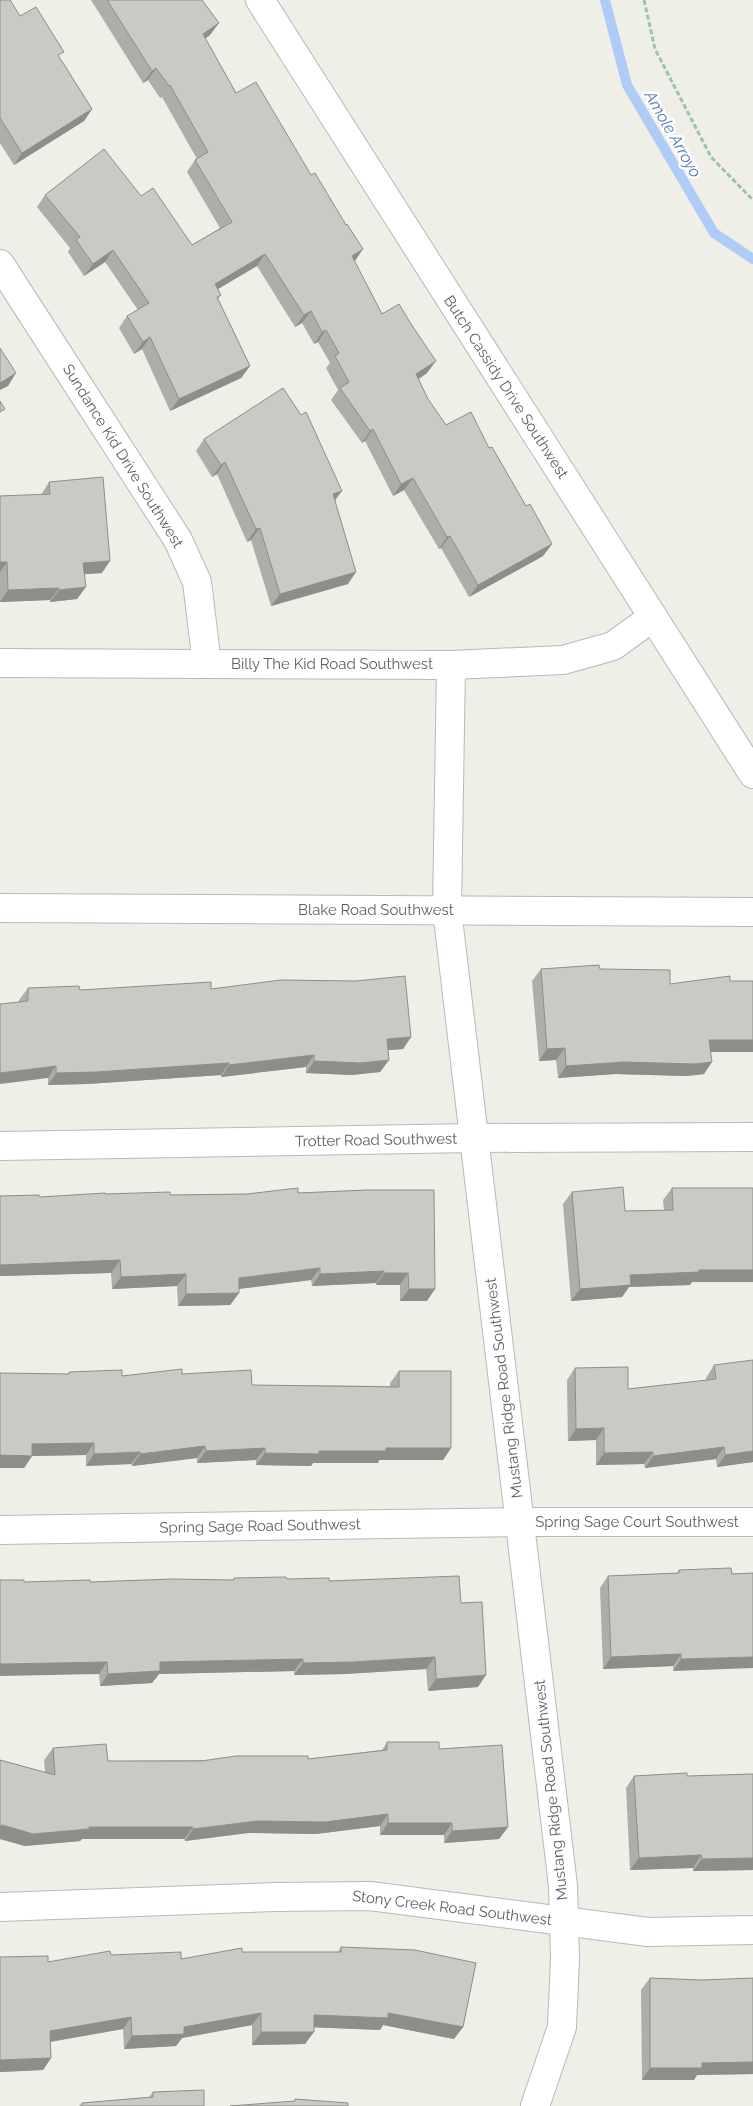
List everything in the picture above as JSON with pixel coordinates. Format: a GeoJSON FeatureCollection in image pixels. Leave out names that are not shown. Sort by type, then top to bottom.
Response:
{"type":"FeatureCollection","features":[{"type":"Feature","properties":{"kind":"street","name":"Butch Cassidy Drive Southwest"},"geometry":{"type":"LineString","coordinates":[[260,0],[753,774]]}},
{"type":"Feature","properties":{"kind":"street","name":"Sundance Kid Drive Southwest"},"geometry":{"type":"LineString","coordinates":[[0,264],[178,540],[197,582],[207,664]]}},
{"type":"Feature","properties":{"kind":"street","name":"Billy The Kid Road Southwest"},"geometry":{"type":"LineString","coordinates":[[0,663],[451,665],[563,660],[613,646],[653,617]]}},
{"type":"Feature","properties":{"kind":"street","name":"Mustang Ridge Road Southwest"},"geometry":{"type":"LineString","coordinates":[[451,665],[447,910],[563,1886],[565,1922],[562,2027],[536,2106]]}},
{"type":"Feature","properties":{"kind":"street","name":"Blake Road Southwest"},"geometry":{"type":"LineString","coordinates":[[0,908],[753,912]]}},
{"type":"Feature","properties":{"kind":"street","name":"Trotter Road Southwest"},"geometry":{"type":"LineString","coordinates":[[0,1146],[474,1138],[753,1137]]}},
{"type":"Feature","properties":{"kind":"street","name":"Spring Sage Court Southwest"},"geometry":{"type":"LineString","coordinates":[[520,1522],[753,1522]]}},
{"type":"Feature","properties":{"kind":"street","name":"Spring Sage Road Southwest"},"geometry":{"type":"LineString","coordinates":[[0,1530],[520,1522]]}},
{"type":"Feature","properties":{"kind":"street","name":"Stony Creek Road Southwest"},"geometry":{"type":"LineString","coordinates":[[0,1908],[275,1896],[370,1896],[648,1932],[753,1930]]}},
{"type":"Feature","properties":{"kind":"path"},"geometry":{"type":"LineString","coordinates":[[644,0],[655,49],[711,157],[753,200]]}},
{"type":"Feature","properties":{"kind":"building"},"geometry":{"type":"Polygon","coordinates":[[[0,0],[10,0],[20,16],[36,7],[64,52],[58,55],[92,109],[22,153],[0,118],[0,0]]]}},
{"type":"Feature","properties":{"kind":"building"},"geometry":{"type":"Polygon","coordinates":[[[107,0],[202,0],[219,23],[203,34],[236,93],[256,82],[311,175],[315,173],[346,225],[363,249],[352,256],[382,314],[399,304],[436,361],[416,374],[428,399],[446,425],[471,412],[489,448],[492,447],[526,506],[530,504],[552,544],[478,585],[450,536],[447,537],[413,478],[401,484],[373,429],[370,431],[340,388],[349,382],[335,356],[339,353],[326,330],[322,332],[311,311],[304,315],[265,254],[215,284],[221,295],[217,297],[250,366],[179,399],[150,337],[143,342],[127,316],[149,303],[113,250],[93,264],[76,240],[80,237],[45,195],[104,149],[141,196],[153,188],[192,245],[232,222],[195,160],[208,152],[170,85],[156,68],[152,71],[107,0]]]}},
{"type":"Feature","properties":{"kind":"building"},"geometry":{"type":"Polygon","coordinates":[[[0,348],[16,373],[0,383],[0,348]]]}},
{"type":"Feature","properties":{"kind":"building"},"geometry":{"type":"Polygon","coordinates":[[[283,388],[301,415],[306,412],[342,491],[333,494],[356,572],[280,594],[260,528],[256,529],[225,462],[221,465],[204,439],[283,388]]]}},
{"type":"Feature","properties":{"kind":"building"},"geometry":{"type":"Polygon","coordinates":[[[0,401],[5,409],[0,412],[0,401]]]}},
{"type":"Feature","properties":{"kind":"building"},"geometry":{"type":"Polygon","coordinates":[[[103,477],[110,561],[83,563],[86,587],[59,590],[59,588],[8,590],[7,562],[0,562],[0,496],[50,494],[49,482],[103,477]]]}},
{"type":"Feature","properties":{"kind":"building"},"geometry":{"type":"Polygon","coordinates":[[[599,965],[600,969],[670,970],[670,984],[730,976],[730,981],[753,981],[753,1040],[709,1040],[712,1062],[695,1064],[624,1062],[566,1066],[565,1048],[547,1049],[541,969],[599,965]]]}},
{"type":"Feature","properties":{"kind":"building"},"geometry":{"type":"Polygon","coordinates":[[[405,976],[411,1037],[387,1039],[389,1060],[361,1063],[314,1061],[314,1055],[229,1065],[229,1063],[56,1073],[56,1066],[0,1073],[0,1004],[28,1001],[28,988],[79,986],[80,990],[211,982],[211,989],[281,980],[356,981],[405,976]]]}},
{"type":"Feature","properties":{"kind":"building"},"geometry":{"type":"Polygon","coordinates":[[[623,1187],[625,1211],[673,1210],[672,1188],[753,1188],[753,1270],[699,1270],[699,1272],[630,1275],[631,1285],[580,1289],[572,1192],[623,1187]]]}},
{"type":"Feature","properties":{"kind":"building"},"geometry":{"type":"Polygon","coordinates":[[[298,1188],[298,1193],[434,1190],[435,1289],[409,1289],[408,1273],[384,1273],[384,1271],[320,1274],[320,1268],[239,1278],[239,1293],[186,1294],[186,1274],[121,1277],[120,1260],[0,1265],[0,1196],[39,1195],[40,1197],[170,1192],[170,1195],[247,1194],[298,1188]]]}},
{"type":"Feature","properties":{"kind":"building"},"geometry":{"type":"Polygon","coordinates":[[[753,1360],[753,1451],[725,1455],[724,1447],[653,1456],[653,1452],[604,1453],[604,1428],[576,1429],[575,1368],[628,1367],[628,1389],[716,1379],[714,1365],[753,1360]]]}},
{"type":"Feature","properties":{"kind":"building"},"geometry":{"type":"Polygon","coordinates":[[[182,1369],[182,1374],[251,1370],[252,1385],[399,1387],[399,1371],[451,1371],[451,1448],[386,1448],[386,1451],[319,1451],[319,1454],[265,1453],[265,1448],[206,1451],[205,1446],[140,1454],[140,1452],[94,1454],[94,1443],[32,1444],[32,1456],[0,1455],[0,1373],[69,1374],[69,1372],[122,1370],[122,1376],[182,1369]]]}},
{"type":"Feature","properties":{"kind":"building"},"geometry":{"type":"Polygon","coordinates":[[[731,1568],[732,1574],[753,1573],[753,1657],[681,1659],[681,1654],[611,1657],[608,1576],[679,1573],[679,1570],[731,1568]]]}},
{"type":"Feature","properties":{"kind":"building"},"geometry":{"type":"Polygon","coordinates":[[[459,1576],[461,1603],[482,1602],[486,1675],[436,1679],[435,1657],[303,1663],[303,1659],[160,1662],[160,1671],[108,1674],[107,1662],[0,1664],[0,1580],[24,1580],[24,1582],[90,1580],[90,1582],[173,1579],[234,1580],[234,1578],[286,1577],[287,1579],[329,1578],[329,1581],[459,1576]]]}},
{"type":"Feature","properties":{"kind":"building"},"geometry":{"type":"Polygon","coordinates":[[[387,1742],[439,1742],[439,1749],[502,1745],[508,1827],[452,1831],[452,1823],[388,1823],[388,1814],[325,1822],[257,1821],[193,1829],[193,1827],[89,1827],[89,1829],[33,1834],[0,1826],[0,1760],[55,1775],[53,1748],[106,1744],[108,1761],[201,1761],[236,1756],[308,1756],[308,1759],[387,1750],[387,1742]]]}},
{"type":"Feature","properties":{"kind":"building"},"geometry":{"type":"Polygon","coordinates":[[[687,1773],[687,1776],[753,1774],[753,1858],[702,1859],[701,1855],[639,1858],[634,1776],[687,1773]]]}},
{"type":"Feature","properties":{"kind":"building"},"geometry":{"type":"Polygon","coordinates":[[[341,1947],[415,1950],[476,1963],[463,2027],[388,2013],[388,2018],[314,2015],[314,2032],[261,2032],[261,2013],[184,2027],[184,2034],[132,2036],[131,2017],[50,2031],[51,2058],[0,2060],[0,1957],[48,1956],[48,1962],[110,1951],[111,1955],[181,1952],[181,1959],[242,1948],[242,1952],[341,1952],[341,1947]]]}},
{"type":"Feature","properties":{"kind":"building"},"geometry":{"type":"Polygon","coordinates":[[[650,1978],[702,1980],[753,1978],[753,2062],[702,2063],[702,2068],[650,2068],[650,1978]]]}},
{"type":"Feature","properties":{"kind":"building"},"geometry":{"type":"Polygon","coordinates":[[[204,2090],[204,2106],[82,2106],[82,2103],[153,2097],[153,2092],[204,2090]]]}},
{"type":"Feature","properties":{"kind":"building"},"geometry":{"type":"Polygon","coordinates":[[[295,2099],[348,2103],[348,2106],[230,2106],[295,2101],[295,2099]]]}},
{"type":"Feature","properties":{"kind":"waterway","name":"Amole Arroyo"},"geometry":{"type":"LineString","coordinates":[[605,0],[627,85],[714,233],[753,259]]}}]}
